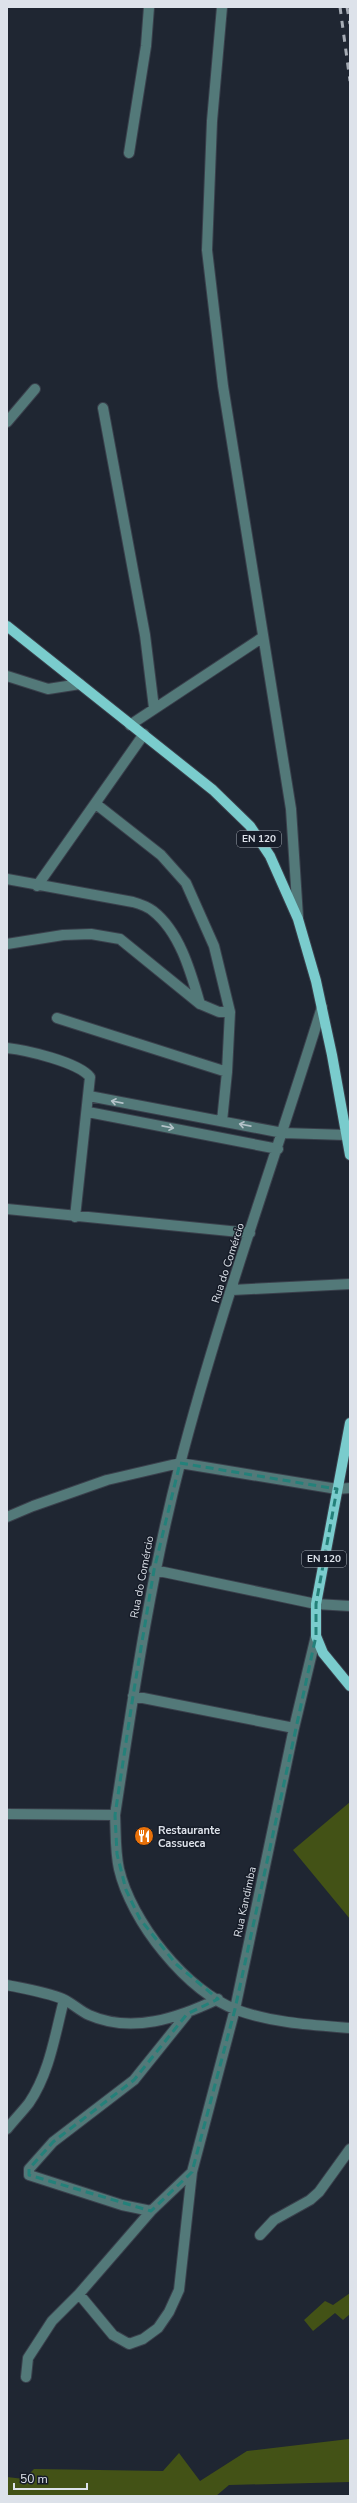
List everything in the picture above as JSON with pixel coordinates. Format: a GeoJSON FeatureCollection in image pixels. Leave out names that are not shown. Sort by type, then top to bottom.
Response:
{"type":"FeatureCollection","features":[{"type":"Feature","properties":{"kind":"main road","name":"EN 120"},"geometry":{"type":"LineString","coordinates":[[7,626],[213,790],[250,826],[270,856],[298,919],[322,1007],[350,1155]]}},
{"type":"Feature","properties":{"kind":"main road","name":"EN 120"},"geometry":{"type":"LineString","coordinates":[[350,1423],[316,1604],[316,1636],[324,1653],[350,1686]]}},
{"type":"Feature","properties":{"kind":"street"},"geometry":{"type":"LineString","coordinates":[[128,153],[146,46],[149,7]]}},
{"type":"Feature","properties":{"kind":"street"},"geometry":{"type":"LineString","coordinates":[[222,7],[212,121],[207,250],[223,386],[291,809],[298,919]]}},
{"type":"Feature","properties":{"kind":"street"},"geometry":{"type":"LineString","coordinates":[[7,422],[35,389]]}},
{"type":"Feature","properties":{"kind":"street"},"geometry":{"type":"LineString","coordinates":[[103,408],[145,635],[154,708]]}},
{"type":"Feature","properties":{"kind":"street"},"geometry":{"type":"LineString","coordinates":[[130,724],[263,637]]}},
{"type":"Feature","properties":{"kind":"street"},"geometry":{"type":"LineString","coordinates":[[7,676],[48,689],[80,684]]}},
{"type":"Feature","properties":{"kind":"street"},"geometry":{"type":"LineString","coordinates":[[37,886],[144,734]]}},
{"type":"Feature","properties":{"kind":"street"},"geometry":{"type":"LineString","coordinates":[[96,804],[161,855],[186,883],[214,946],[230,1012],[227,1072],[222,1121]]}},
{"type":"Feature","properties":{"kind":"street"},"geometry":{"type":"LineString","coordinates":[[7,879],[37,886],[133,902],[152,910],[174,938],[192,976],[200,1004]]}},
{"type":"Feature","properties":{"kind":"street"},"geometry":{"type":"LineString","coordinates":[[7,944],[63,935],[90,934],[120,939],[200,1004],[219,1012],[230,1012]]}},
{"type":"Feature","properties":{"kind":"street","name":"Rua do Comércio"},"geometry":{"type":"LineString","coordinates":[[322,1007],[232,1290],[180,1462],[154,1570],[115,1815],[120,1870],[126,1890],[140,1919],[176,1964],[194,1982],[235,2009],[270,2019],[350,2028]]}},
{"type":"Feature","properties":{"kind":"street"},"geometry":{"type":"LineString","coordinates":[[57,1018],[227,1072]]}},
{"type":"Feature","properties":{"kind":"street"},"geometry":{"type":"LineString","coordinates":[[7,1048],[41,1055],[86,1072],[90,1077],[88,1112],[75,1217]]}},
{"type":"Feature","properties":{"kind":"street"},"geometry":{"type":"LineString","coordinates":[[89,1096],[283,1133],[346,1135]]}},
{"type":"Feature","properties":{"kind":"street"},"geometry":{"type":"LineString","coordinates":[[88,1112],[278,1149]]}},
{"type":"Feature","properties":{"kind":"street"},"geometry":{"type":"LineString","coordinates":[[7,1209],[75,1217],[250,1233]]}},
{"type":"Feature","properties":{"kind":"street"},"geometry":{"type":"LineString","coordinates":[[232,1290],[350,1284]]}},
{"type":"Feature","properties":{"kind":"street"},"geometry":{"type":"LineString","coordinates":[[7,1518],[33,1506],[107,1480],[180,1462],[337,1489],[350,1488]]}},
{"type":"Feature","properties":{"kind":"street"},"geometry":{"type":"LineString","coordinates":[[154,1570],[316,1604],[350,1606]]}},
{"type":"Feature","properties":{"kind":"street","name":"Rua Kandimba"},"geometry":{"type":"LineString","coordinates":[[79,2294],[119,2340],[129,2344],[143,2339],[158,2328],[169,2312],[180,2290],[192,2172],[235,2009],[294,1728],[316,1636]]}},
{"type":"Feature","properties":{"kind":"street"},"geometry":{"type":"LineString","coordinates":[[133,1696],[294,1728]]}},
{"type":"Feature","properties":{"kind":"street"},"geometry":{"type":"LineString","coordinates":[[7,1814],[115,1815]]}},
{"type":"Feature","properties":{"kind":"street"},"geometry":{"type":"LineString","coordinates":[[7,1985],[64,2000],[89,2015],[122,2023],[145,2023],[186,2014],[218,1999]]}},
{"type":"Feature","properties":{"kind":"street"},"geometry":{"type":"LineString","coordinates":[[7,2129],[29,2102],[39,2084],[48,2062],[64,2000]]}},
{"type":"Feature","properties":{"kind":"street"},"geometry":{"type":"LineString","coordinates":[[151,2211],[122,2205],[30,2175],[29,2169],[53,2142],[134,2080],[186,2014]]}},
{"type":"Feature","properties":{"kind":"street"},"geometry":{"type":"LineString","coordinates":[[260,2235],[274,2220],[310,2200],[319,2192],[350,2149]]}},
{"type":"Feature","properties":{"kind":"street"},"geometry":{"type":"LineString","coordinates":[[26,2377],[28,2358],[52,2321],[79,2294],[151,2211],[192,2172]]}},
{"type":"Feature","properties":{"kind":"highlighted area"},"geometry":{"type":"Polygon","coordinates":[[[180,1463],[337,1489],[316,1604],[316,1636],[235,2009],[192,2172],[151,2211],[29,2175],[29,2169],[53,2142],[134,2080],[187,2014],[218,1999],[176,1964],[140,1919],[126,1890],[117,1854],[115,1815],[133,1696],[154,1570],[180,1463]]]}},
{"type":"Feature","properties":{"kind":"green space"},"geometry":{"type":"Polygon","coordinates":[[[350,1802],[350,1919],[293,1850],[350,1802]]]}},
{"type":"Feature","properties":{"kind":"green space"},"geometry":{"type":"Polygon","coordinates":[[[350,2293],[350,2314],[343,2320],[335,2313],[313,2331],[304,2320],[325,2301],[333,2305],[350,2293]]]}},
{"type":"Feature","properties":{"kind":"green space"},"geometry":{"type":"Polygon","coordinates":[[[349,2439],[350,2482],[229,2485],[216,2496],[7,2496],[7,2477],[24,2479],[34,2469],[163,2471],[179,2453],[200,2481],[247,2451],[349,2439]]]}},
{"type":"Feature","properties":{"kind":"railway"},"geometry":{"type":"LineString","coordinates":[[340,7],[350,81]]}},
{"type":"Feature","properties":{"kind":"railway"},"geometry":{"type":"LineString","coordinates":[[347,7],[350,24]]}},
{"type":"Feature","properties":{"kind":"place","name":"Restaurante Cassueca"},"geometry":{"type":"Point","coordinates":[144,1836]}}]}
